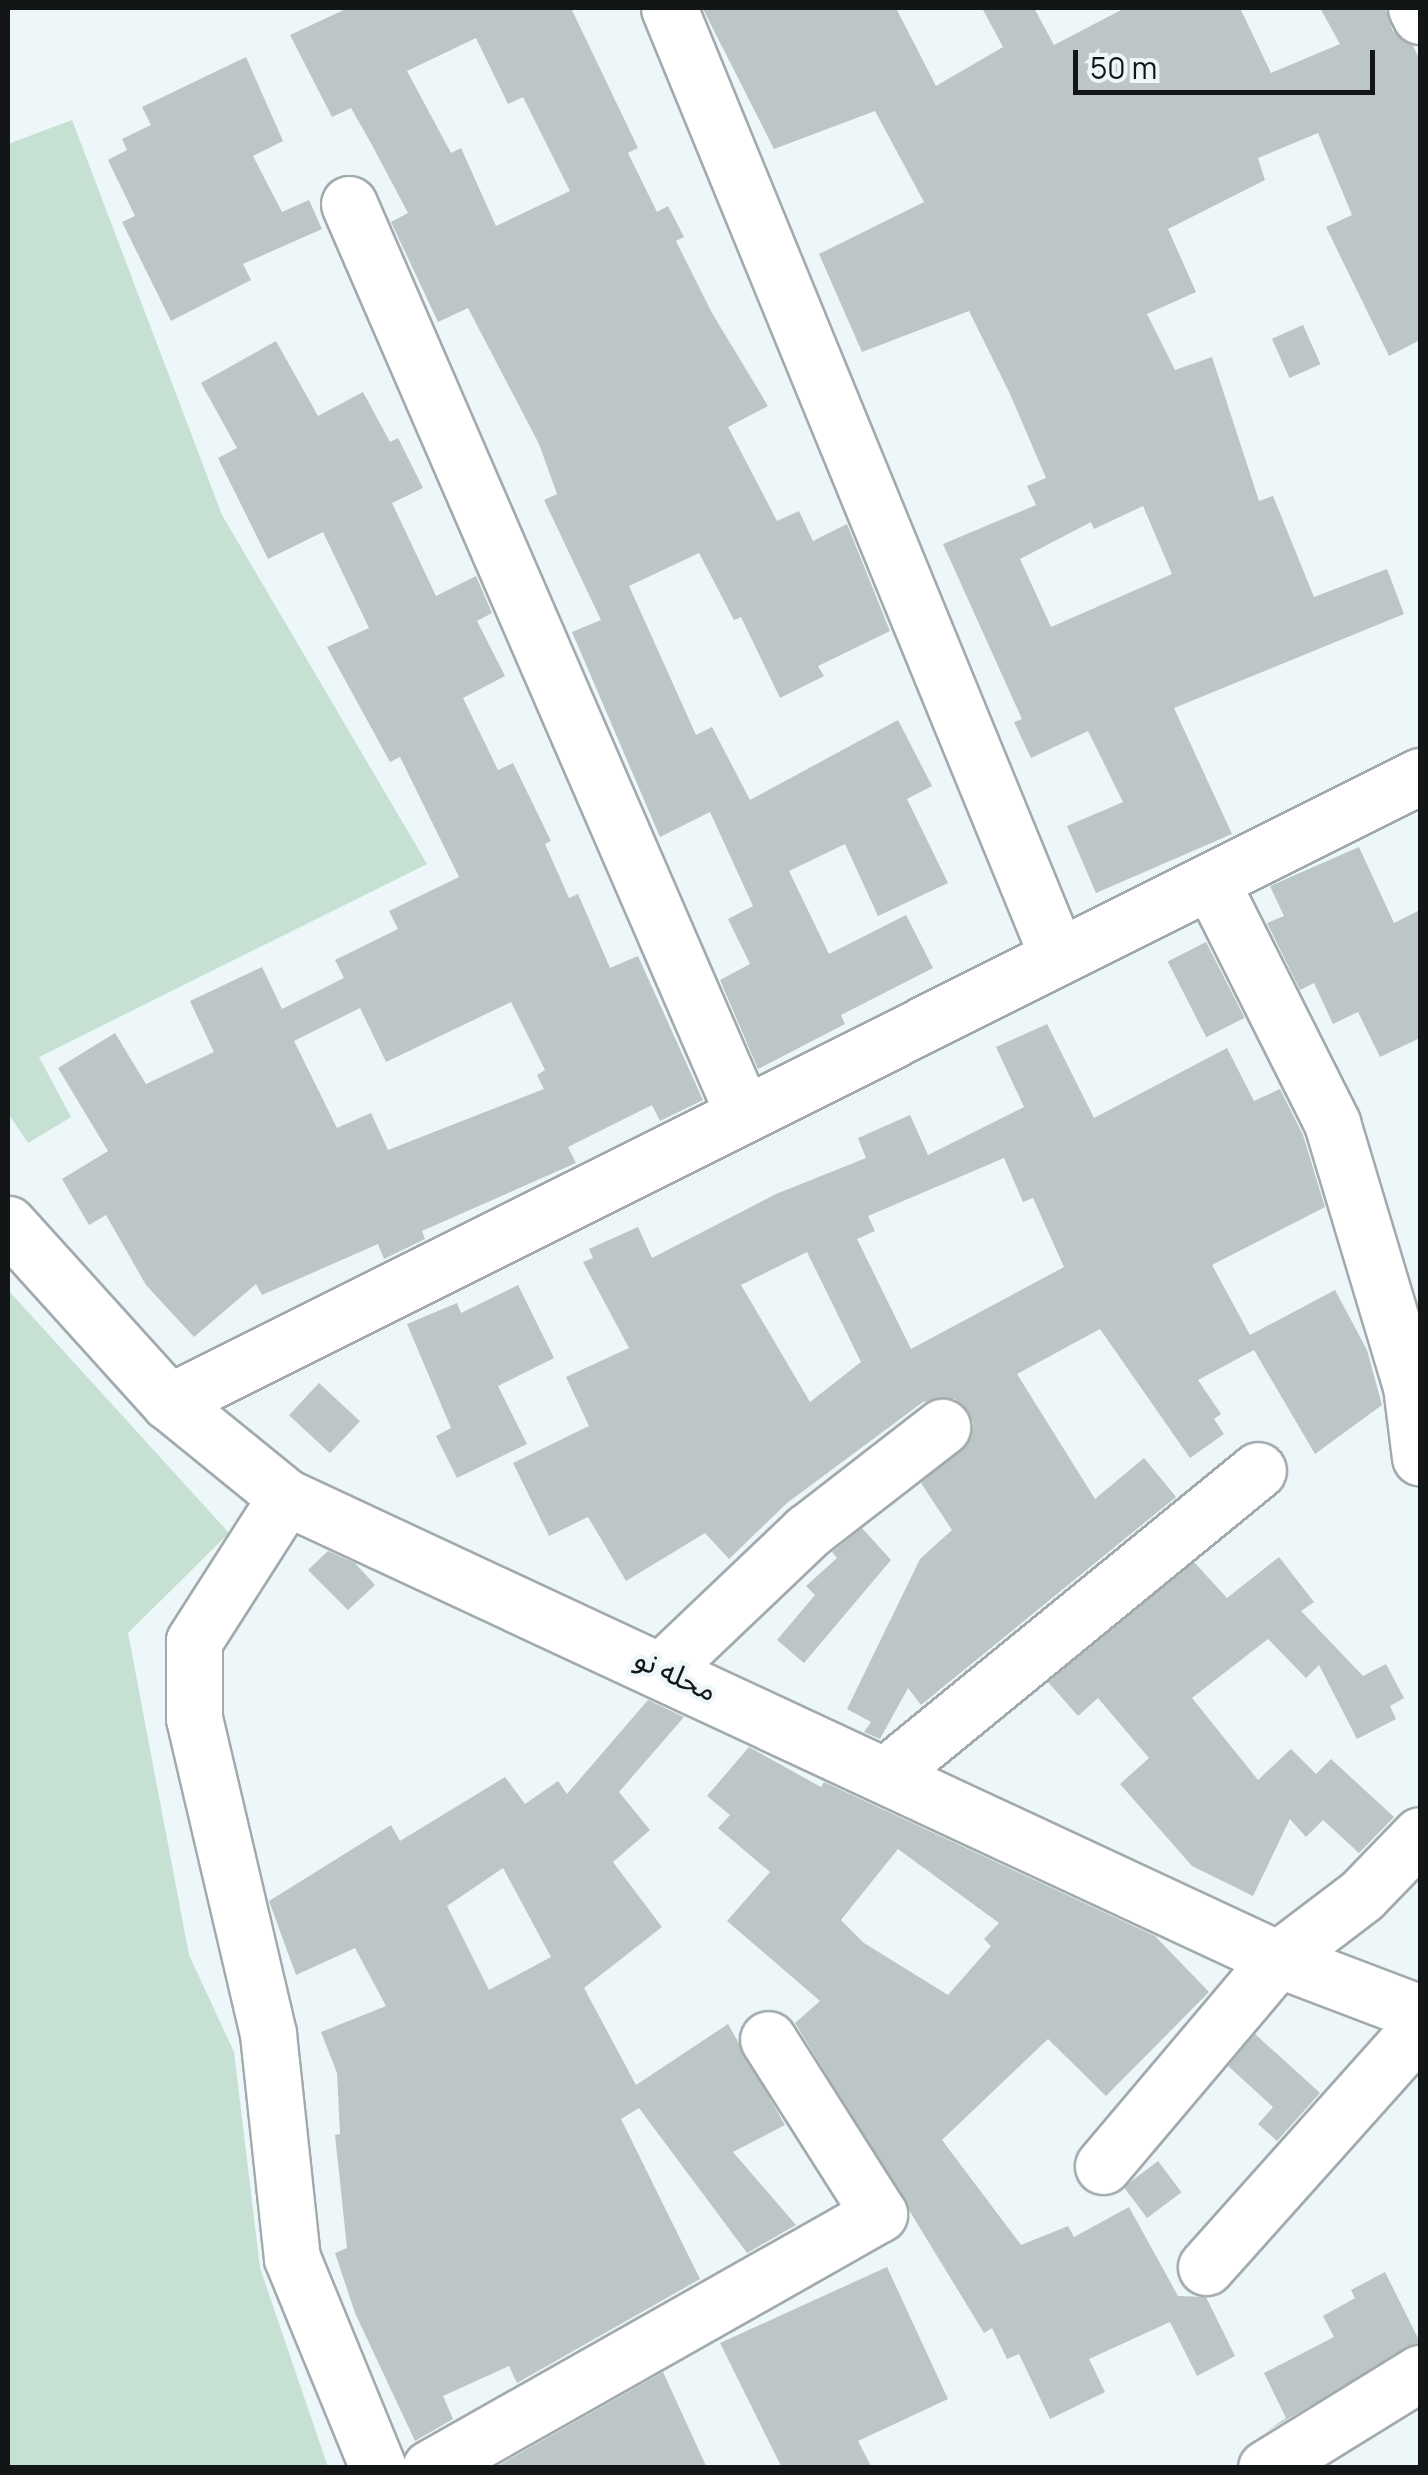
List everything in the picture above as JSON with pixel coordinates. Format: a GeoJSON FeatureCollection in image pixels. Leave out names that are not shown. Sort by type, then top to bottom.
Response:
{"type":"FeatureCollection","features":[{"type":"Feature","properties":{"kind":"street"},"geometry":{"type":"LineString","coordinates":[[669,8],[1057,955]]}},
{"type":"Feature","properties":{"kind":"street"},"geometry":{"type":"LineString","coordinates":[[1416,8],[1420,16]]}},
{"type":"Feature","properties":{"kind":"street"},"geometry":{"type":"LineString","coordinates":[[349,204],[743,1113]]}},
{"type":"Feature","properties":{"kind":"street"},"geometry":{"type":"LineString","coordinates":[[169,1402],[1420,776]]}},
{"type":"Feature","properties":{"kind":"street"},"geometry":{"type":"LineString","coordinates":[[1211,882],[1332,1123],[1410,1386],[1420,1457]]}},
{"type":"Feature","properties":{"kind":"street","name":"محله نو"},"geometry":{"type":"LineString","coordinates":[[8,1224],[169,1402],[286,1498],[664,1668],[1278,1959],[1420,2013]]}},
{"type":"Feature","properties":{"kind":"street"},"geometry":{"type":"LineString","coordinates":[[664,1668],[808,1532],[942,1426]]}},
{"type":"Feature","properties":{"kind":"street"},"geometry":{"type":"LineString","coordinates":[[888,1773],[1258,1470]]}},
{"type":"Feature","properties":{"kind":"street"},"geometry":{"type":"LineString","coordinates":[[286,1498],[194,1641],[194,1718],[268,2034],[292,2258],[378,2468]]}},
{"type":"Feature","properties":{"kind":"street"},"geometry":{"type":"LineString","coordinates":[[1102,2166],[1278,1959],[1362,1895],[1420,1835]]}},
{"type":"Feature","properties":{"kind":"street"},"geometry":{"type":"LineString","coordinates":[[1206,2267],[1420,2028]]}},
{"type":"Feature","properties":{"kind":"street"},"geometry":{"type":"LineString","coordinates":[[430,2468],[879,2214],[768,2039]]}},
{"type":"Feature","properties":{"kind":"street"},"geometry":{"type":"LineString","coordinates":[[1266,2468],[1420,2373]]}},
{"type":"Feature","properties":{"kind":"green space"},"geometry":{"type":"Polygon","coordinates":[[[72,120],[222,515],[427,864],[39,1057],[71,1117],[28,1143],[8,1113],[8,144],[72,120]]]}},
{"type":"Feature","properties":{"kind":"green space"},"geometry":{"type":"Polygon","coordinates":[[[8,1290],[229,1533],[128,1633],[189,1955],[234,2052],[260,2268],[328,2467],[8,2467],[8,1290]]]}},
{"type":"Feature","properties":{"kind":"building"},"geometry":{"type":"Polygon","coordinates":[[[348,8],[571,8],[638,148],[628,153],[657,212],[668,206],[684,237],[676,241],[712,313],[768,406],[728,427],[777,521],[799,511],[813,541],[847,524],[890,631],[818,666],[824,676],[780,698],[741,617],[734,620],[699,553],[629,586],[696,735],[712,727],[750,800],[898,720],[932,786],[907,799],[948,883],[878,916],[845,844],[789,871],[829,954],[906,915],[933,968],[841,1015],[845,1024],[758,1069],[720,980],[750,964],[728,919],[753,906],[710,812],[660,837],[572,632],[601,620],[544,500],[557,494],[539,444],[468,308],[438,322],[391,222],[408,213],[351,108],[332,117],[290,35],[348,8]],[[476,38],[407,71],[451,153],[461,148],[496,226],[570,191],[523,97],[508,104],[476,38]]]}},
{"type":"Feature","properties":{"kind":"building"},"geometry":{"type":"Polygon","coordinates":[[[896,8],[936,86],[1003,47],[982,8],[1034,8],[1054,45],[1125,8],[1240,8],[1271,73],[1340,44],[1320,8],[1385,8],[1393,31],[1413,46],[1420,60],[1420,340],[1389,356],[1326,227],[1352,215],[1318,133],[1258,158],[1265,180],[1168,229],[1196,292],[1147,314],[1175,370],[1212,357],[1259,501],[1273,496],[1314,597],[1387,569],[1404,614],[1174,708],[1232,834],[1096,893],[1067,826],[1123,802],[1088,731],[1031,758],[1014,722],[1022,719],[943,544],[1036,505],[1027,486],[1046,478],[1010,394],[969,311],[862,352],[819,254],[924,202],[875,111],[774,149],[703,9],[896,8]],[[1143,506],[1094,529],[1091,522],[1020,559],[1051,627],[1172,574],[1143,506]]]}},
{"type":"Feature","properties":{"kind":"building"},"geometry":{"type":"Polygon","coordinates":[[[246,57],[283,141],[253,156],[282,212],[309,200],[322,229],[243,264],[251,280],[171,321],[122,222],[135,216],[108,160],[127,150],[122,139],[151,125],[142,107],[246,57]]]}},
{"type":"Feature","properties":{"kind":"building"},"geometry":{"type":"Polygon","coordinates":[[[1303,325],[1320,364],[1289,378],[1272,339],[1303,325]]]}},
{"type":"Feature","properties":{"kind":"building"},"geometry":{"type":"Polygon","coordinates":[[[276,341],[318,416],[363,392],[390,442],[398,438],[423,488],[392,503],[436,596],[476,576],[492,613],[477,621],[505,676],[463,698],[498,770],[513,763],[551,841],[545,844],[569,898],[578,894],[610,968],[638,956],[703,1100],[660,1121],[652,1105],[568,1147],[576,1163],[422,1231],[425,1239],[384,1259],[378,1244],[262,1295],[256,1284],[194,1337],[146,1285],[106,1215],[89,1225],[62,1179],[108,1151],[58,1068],[115,1033],[146,1084],[214,1052],[190,1001],[262,967],[282,1009],[344,978],[335,960],[398,929],[389,911],[459,877],[400,757],[390,762],[327,647],[369,628],[323,532],[268,559],[218,458],[237,448],[201,383],[276,341]],[[511,1002],[386,1062],[360,1008],[294,1041],[337,1128],[371,1113],[388,1150],[544,1089],[537,1075],[545,1070],[511,1002]]]}},
{"type":"Feature","properties":{"kind":"building"},"geometry":{"type":"Polygon","coordinates":[[[1359,847],[1394,923],[1420,910],[1420,1038],[1380,1057],[1358,1012],[1333,1024],[1314,983],[1300,990],[1267,923],[1284,916],[1270,886],[1359,847]]]}},
{"type":"Feature","properties":{"kind":"building"},"geometry":{"type":"Polygon","coordinates":[[[1206,942],[1245,1018],[1206,1037],[1168,962],[1206,942]]]}},
{"type":"Feature","properties":{"kind":"building"},"geometry":{"type":"Polygon","coordinates":[[[1047,1024],[1094,1118],[1227,1048],[1254,1101],[1280,1089],[1303,1135],[1325,1207],[1212,1265],[1250,1335],[1335,1290],[1367,1350],[1382,1405],[1315,1454],[1254,1350],[1198,1380],[1221,1414],[1214,1419],[1224,1434],[1190,1458],[1100,1329],[1017,1374],[1095,1499],[1144,1458],[1176,1497],[921,1705],[908,1688],[880,1739],[864,1732],[871,1722],[847,1709],[920,1559],[952,1530],[921,1483],[971,1438],[973,1422],[955,1399],[923,1402],[787,1503],[729,1559],[705,1533],[626,1581],[588,1517],[549,1536],[513,1463],[589,1426],[566,1377],[629,1348],[583,1262],[593,1258],[589,1249],[638,1227],[652,1258],[776,1194],[866,1158],[858,1138],[910,1115],[928,1155],[1024,1107],[996,1047],[1047,1024]],[[1004,1158],[868,1216],[875,1231],[857,1239],[911,1349],[1064,1267],[1033,1198],[1023,1202],[1004,1158]],[[807,1252],[741,1285],[810,1402],[861,1362],[807,1252]]]}},
{"type":"Feature","properties":{"kind":"building"},"geometry":{"type":"Polygon","coordinates":[[[518,1285],[554,1358],[498,1386],[527,1444],[457,1478],[436,1436],[451,1428],[407,1324],[457,1303],[461,1313],[518,1285]]]}},
{"type":"Feature","properties":{"kind":"building"},"geometry":{"type":"Polygon","coordinates":[[[319,1383],[360,1421],[330,1453],[289,1415],[319,1383]]]}},
{"type":"Feature","properties":{"kind":"building"},"geometry":{"type":"Polygon","coordinates":[[[862,1528],[891,1560],[804,1663],[777,1640],[815,1595],[806,1586],[837,1558],[832,1552],[862,1528]]]}},
{"type":"Feature","properties":{"kind":"building"},"geometry":{"type":"Polygon","coordinates":[[[328,1551],[355,1563],[375,1585],[348,1610],[308,1570],[328,1551]]]}},
{"type":"Feature","properties":{"kind":"building"},"geometry":{"type":"Polygon","coordinates":[[[1279,1557],[1314,1602],[1301,1611],[1363,1676],[1386,1664],[1404,1698],[1390,1706],[1396,1719],[1357,1739],[1319,1665],[1306,1678],[1268,1639],[1192,1698],[1258,1780],[1291,1749],[1316,1774],[1331,1759],[1394,1817],[1359,1853],[1323,1820],[1306,1837],[1290,1819],[1253,1896],[1192,1866],[1120,1784],[1149,1758],[1098,1698],[1078,1716],[1048,1682],[1194,1562],[1227,1598],[1279,1557]]]}},
{"type":"Feature","properties":{"kind":"building"},"geometry":{"type":"Polygon","coordinates":[[[648,1700],[684,1717],[619,1792],[650,1830],[613,1862],[662,1927],[584,1988],[636,2085],[728,2024],[785,2125],[733,2152],[796,2225],[747,2253],[639,2108],[621,2119],[700,2279],[517,2383],[509,2366],[443,2396],[453,2419],[415,2441],[355,2313],[335,2253],[347,2248],[335,2135],[340,2134],[337,2073],[321,2032],[386,2006],[355,1948],[296,1975],[269,1901],[391,1825],[400,1841],[505,1777],[525,1804],[558,1781],[567,1794],[648,1700]],[[503,1868],[447,1906],[489,1990],[551,1957],[503,1868]]]}},
{"type":"Feature","properties":{"kind":"building"},"geometry":{"type":"Polygon","coordinates":[[[749,1747],[821,1787],[824,1782],[1155,1936],[1209,1992],[1106,2096],[1048,2039],[942,2140],[1021,2245],[1068,2226],[1074,2237],[1129,2207],[1178,2296],[1206,2297],[1235,2356],[1197,2376],[1170,2322],[1089,2359],[1105,2392],[1050,2419],[1019,2354],[1007,2359],[992,2328],[984,2333],[795,2023],[820,2001],[727,1921],[770,1872],[718,1828],[730,1815],[707,1796],[749,1747]],[[898,1849],[841,1920],[864,1943],[948,1995],[991,1946],[984,1939],[999,1923],[898,1849]]]}},
{"type":"Feature","properties":{"kind":"building"},"geometry":{"type":"Polygon","coordinates":[[[1255,2034],[1320,2093],[1277,2141],[1258,2124],[1273,2107],[1228,2066],[1255,2034]]]}},
{"type":"Feature","properties":{"kind":"building"},"geometry":{"type":"Polygon","coordinates":[[[1158,2161],[1181,2192],[1147,2218],[1124,2187],[1158,2161]]]}},
{"type":"Feature","properties":{"kind":"building"},"geometry":{"type":"Polygon","coordinates":[[[887,2267],[948,2399],[858,2441],[872,2468],[782,2468],[720,2343],[887,2267]]]}},
{"type":"Feature","properties":{"kind":"building"},"geometry":{"type":"Polygon","coordinates":[[[1385,2272],[1420,2342],[1264,2433],[1286,2418],[1264,2373],[1334,2337],[1323,2316],[1355,2298],[1351,2290],[1385,2272]]]}},
{"type":"Feature","properties":{"kind":"building"},"geometry":{"type":"Polygon","coordinates":[[[663,2372],[707,2468],[494,2468],[663,2372]]]}}]}
